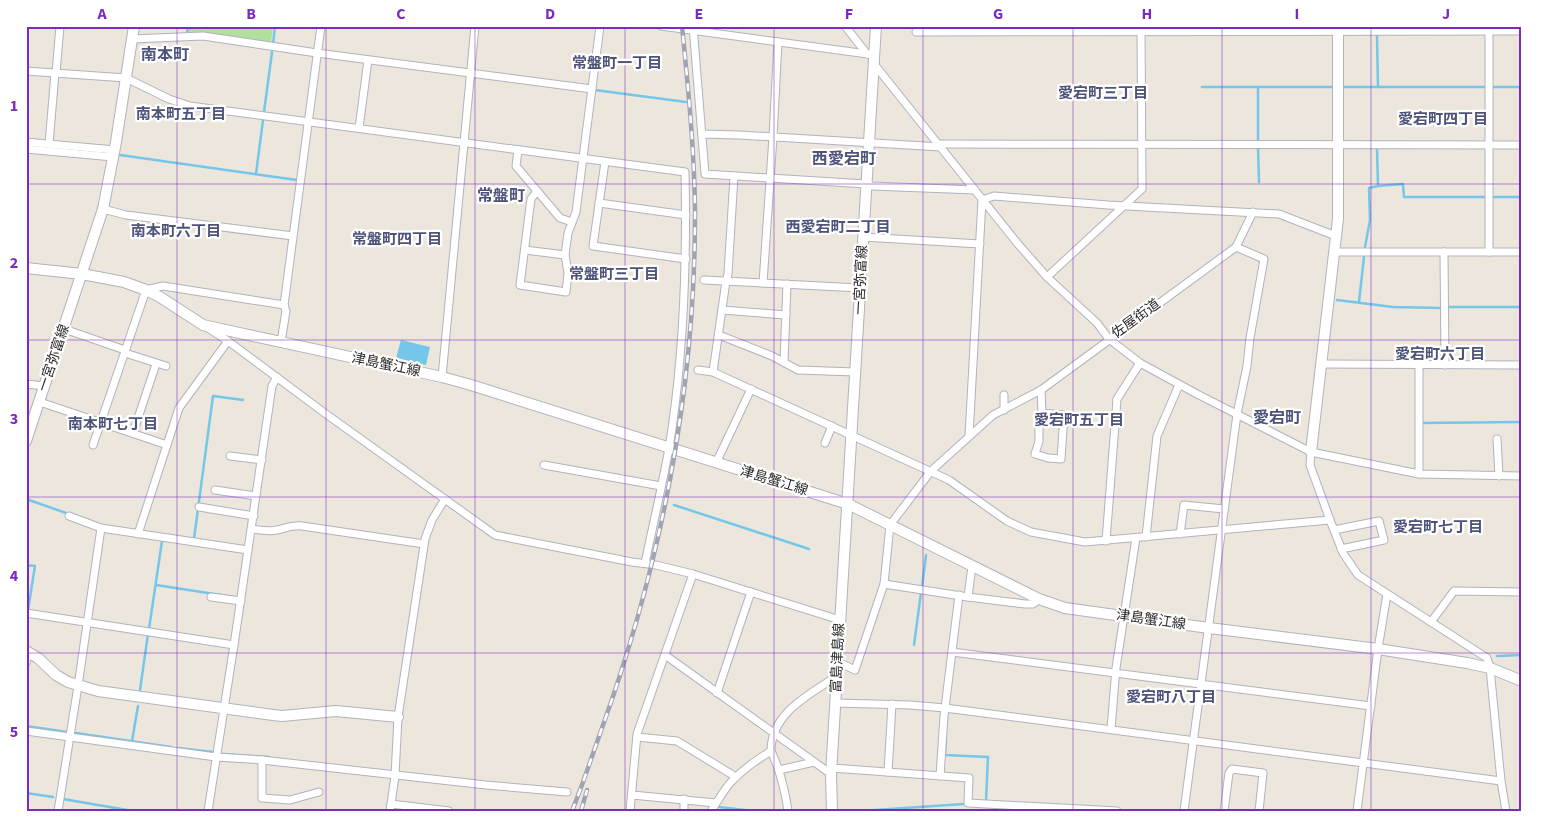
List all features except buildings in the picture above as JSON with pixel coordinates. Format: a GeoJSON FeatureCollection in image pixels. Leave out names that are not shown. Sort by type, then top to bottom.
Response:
{"type":"FeatureCollection","features":[{"type":"Feature","properties":{"kind":"main road","name":"一宮弥富線"},"geometry":{"type":"LineString","coordinates":[[26,441],[103,209],[114,154],[134,26]]}},
{"type":"Feature","properties":{"kind":"main road","name":"一宮弥富線"},"geometry":{"type":"LineString","coordinates":[[848,504],[872,58],[876,26]]}},
{"type":"Feature","properties":{"kind":"main road"},"geometry":{"type":"LineString","coordinates":[[1311,452],[1338,219],[1338,29]]}},
{"type":"Feature","properties":{"kind":"main road","name":"津島蟹江線"},"geometry":{"type":"LineString","coordinates":[[26,268],[82,274],[124,282],[160,297],[203,325],[471,385],[716,464],[848,504],[1039,599],[1065,608],[1378,649],[1490,668],[1522,682]]}},
{"type":"Feature","properties":{"kind":"main road","name":"富島津島線"},"geometry":{"type":"LineString","coordinates":[[832,811],[832,771],[848,504]]}},
{"type":"Feature","properties":{"kind":"main road"},"geometry":{"type":"LineString","coordinates":[[27,652],[38,658],[56,675],[78,686],[98,691],[282,716],[336,711],[398,717]]}},
{"type":"Feature","properties":{"kind":"street"},"geometry":{"type":"LineString","coordinates":[[49,144],[60,26]]}},
{"type":"Feature","properties":{"kind":"street"},"geometry":{"type":"LineString","coordinates":[[281,342],[286,311],[284,305],[321,26]]}},
{"type":"Feature","properties":{"kind":"street"},"geometry":{"type":"LineString","coordinates":[[442,377],[475,26]]}},
{"type":"Feature","properties":{"kind":"street"},"geometry":{"type":"LineString","coordinates":[[537,191],[531,199],[520,285],[566,292],[568,273],[565,255],[568,232],[576,212],[600,26]]}},
{"type":"Feature","properties":{"kind":"street"},"geometry":{"type":"LineString","coordinates":[[661,26],[693,28],[872,58]]}},
{"type":"Feature","properties":{"kind":"street"},"geometry":{"type":"LineString","coordinates":[[845,26],[1018,244],[1047,277],[1097,322],[1109,339],[1140,363],[1311,452],[1418,474],[1522,476]]}},
{"type":"Feature","properties":{"kind":"street"},"geometry":{"type":"LineString","coordinates":[[693,28],[705,174],[866,184],[872,186],[975,190]]}},
{"type":"Feature","properties":{"kind":"street"},"geometry":{"type":"LineString","coordinates":[[1489,28],[1489,252]]}},
{"type":"Feature","properties":{"kind":"street"},"geometry":{"type":"LineString","coordinates":[[916,32],[1489,28],[1522,31]]}},
{"type":"Feature","properties":{"kind":"street"},"geometry":{"type":"LineString","coordinates":[[1047,277],[1142,189],[1142,29]]}},
{"type":"Feature","properties":{"kind":"street"},"geometry":{"type":"LineString","coordinates":[[132,39],[202,36],[592,89]]}},
{"type":"Feature","properties":{"kind":"street"},"geometry":{"type":"LineString","coordinates":[[763,283],[778,42]]}},
{"type":"Feature","properties":{"kind":"street"},"geometry":{"type":"LineString","coordinates":[[359,128],[368,60]]}},
{"type":"Feature","properties":{"kind":"street"},"geometry":{"type":"LineString","coordinates":[[26,71],[126,78],[170,99],[190,106],[685,172],[686,259],[677,387],[669,448],[645,563]]}},
{"type":"Feature","properties":{"kind":"street"},"geometry":{"type":"LineString","coordinates":[[702,134],[939,145],[1522,145]]}},
{"type":"Feature","properties":{"kind":"street"},"geometry":{"type":"LineString","coordinates":[[26,142],[114,154]]}},
{"type":"Feature","properties":{"kind":"street"},"geometry":{"type":"LineString","coordinates":[[26,148],[114,154]]}},
{"type":"Feature","properties":{"kind":"street"},"geometry":{"type":"LineString","coordinates":[[518,150],[516,166],[560,218],[572,222]]}},
{"type":"Feature","properties":{"kind":"street"},"geometry":{"type":"LineString","coordinates":[[605,162],[593,246],[686,259]]}},
{"type":"Feature","properties":{"kind":"street"},"geometry":{"type":"LineString","coordinates":[[713,372],[728,274],[734,176]]}},
{"type":"Feature","properties":{"kind":"street"},"geometry":{"type":"LineString","coordinates":[[982,200],[994,196],[1108,205],[1279,214],[1336,236]]}},
{"type":"Feature","properties":{"kind":"street"},"geometry":{"type":"LineString","coordinates":[[969,436],[982,200]]}},
{"type":"Feature","properties":{"kind":"street"},"geometry":{"type":"LineString","coordinates":[[599,203],[686,215]]}},
{"type":"Feature","properties":{"kind":"street"},"geometry":{"type":"LineString","coordinates":[[103,209],[126,215],[293,236]]}},
{"type":"Feature","properties":{"kind":"street","name":"佐屋街道"},"geometry":{"type":"LineString","coordinates":[[890,525],[931,471],[969,436],[993,416],[1041,390],[1236,246],[1253,212]]}},
{"type":"Feature","properties":{"kind":"street"},"geometry":{"type":"LineString","coordinates":[[863,236],[980,244]]}},
{"type":"Feature","properties":{"kind":"street"},"geometry":{"type":"LineString","coordinates":[[1184,811],[1237,414],[1248,366],[1250,338],[1264,258],[1236,246]]}},
{"type":"Feature","properties":{"kind":"street"},"geometry":{"type":"LineString","coordinates":[[525,250],[565,255]]}},
{"type":"Feature","properties":{"kind":"street"},"geometry":{"type":"LineString","coordinates":[[1335,252],[1522,252]]}},
{"type":"Feature","properties":{"kind":"street"},"geometry":{"type":"LineString","coordinates":[[1444,252],[1445,365]]}},
{"type":"Feature","properties":{"kind":"street"},"geometry":{"type":"LineString","coordinates":[[704,280],[860,288]]}},
{"type":"Feature","properties":{"kind":"street"},"geometry":{"type":"LineString","coordinates":[[784,362],[788,284]]}},
{"type":"Feature","properties":{"kind":"street"},"geometry":{"type":"LineString","coordinates":[[93,445],[146,290],[163,286],[284,305]]}},
{"type":"Feature","properties":{"kind":"street"},"geometry":{"type":"LineString","coordinates":[[722,310],[786,314]]}},
{"type":"Feature","properties":{"kind":"street"},"geometry":{"type":"LineString","coordinates":[[203,325],[228,341],[495,535],[656,564],[840,620]]}},
{"type":"Feature","properties":{"kind":"street"},"geometry":{"type":"LineString","coordinates":[[64,329],[156,364],[166,366]]}},
{"type":"Feature","properties":{"kind":"street"},"geometry":{"type":"LineString","coordinates":[[719,335],[772,356],[798,370],[855,372]]}},
{"type":"Feature","properties":{"kind":"street"},"geometry":{"type":"LineString","coordinates":[[138,534],[180,408],[228,341]]}},
{"type":"Feature","properties":{"kind":"street"},"geometry":{"type":"LineString","coordinates":[[1106,541],[1117,399],[1140,363]]}},
{"type":"Feature","properties":{"kind":"street"},"geometry":{"type":"LineString","coordinates":[[133,433],[156,364]]}},
{"type":"Feature","properties":{"kind":"street"},"geometry":{"type":"LineString","coordinates":[[1322,364],[1522,365]]}},
{"type":"Feature","properties":{"kind":"street"},"geometry":{"type":"LineString","coordinates":[[1418,474],[1419,365]]}},
{"type":"Feature","properties":{"kind":"street"},"geometry":{"type":"LineString","coordinates":[[698,370],[713,372],[931,471],[948,480],[1006,521],[1031,532],[1085,542],[1330,520]]}},
{"type":"Feature","properties":{"kind":"street"},"geometry":{"type":"LineString","coordinates":[[208,811],[254,516],[272,386],[277,377]]}},
{"type":"Feature","properties":{"kind":"street"},"geometry":{"type":"LineString","coordinates":[[26,384],[45,386]]}},
{"type":"Feature","properties":{"kind":"street"},"geometry":{"type":"LineString","coordinates":[[1146,537],[1157,436],[1179,384]]}},
{"type":"Feature","properties":{"kind":"street"},"geometry":{"type":"LineString","coordinates":[[716,464],[751,389]]}},
{"type":"Feature","properties":{"kind":"street"},"geometry":{"type":"LineString","coordinates":[[1041,390],[1042,413],[1039,441],[1035,454],[1061,459],[1064,415],[1042,413]]}},
{"type":"Feature","properties":{"kind":"street"},"geometry":{"type":"LineString","coordinates":[[1004,395],[1004,410]]}},
{"type":"Feature","properties":{"kind":"street"},"geometry":{"type":"LineString","coordinates":[[40,402],[167,445]]}},
{"type":"Feature","properties":{"kind":"street"},"geometry":{"type":"LineString","coordinates":[[825,443],[832,426]]}},
{"type":"Feature","properties":{"kind":"street"},"geometry":{"type":"LineString","coordinates":[[1497,439],[1499,476]]}},
{"type":"Feature","properties":{"kind":"street"},"geometry":{"type":"LineString","coordinates":[[1311,452],[1310,465],[1330,520],[1341,549],[1358,576],[1487,658],[1490,668],[1501,781],[1506,811]]}},
{"type":"Feature","properties":{"kind":"street"},"geometry":{"type":"LineString","coordinates":[[230,456],[262,460]]}},
{"type":"Feature","properties":{"kind":"street"},"geometry":{"type":"LineString","coordinates":[[544,465],[661,486]]}},
{"type":"Feature","properties":{"kind":"street"},"geometry":{"type":"LineString","coordinates":[[215,490],[256,496]]}},
{"type":"Feature","properties":{"kind":"street"},"geometry":{"type":"LineString","coordinates":[[445,499],[432,520],[424,544],[398,717],[395,776],[391,808],[449,811]]}},
{"type":"Feature","properties":{"kind":"street"},"geometry":{"type":"LineString","coordinates":[[1180,534],[1184,505],[1224,509]]}},
{"type":"Feature","properties":{"kind":"street"},"geometry":{"type":"LineString","coordinates":[[199,507],[254,516]]}},
{"type":"Feature","properties":{"kind":"street"},"geometry":{"type":"LineString","coordinates":[[69,516],[100,528],[248,550]]}},
{"type":"Feature","properties":{"kind":"street"},"geometry":{"type":"LineString","coordinates":[[1334,530],[1379,521],[1384,540],[1341,549]]}},
{"type":"Feature","properties":{"kind":"street"},"geometry":{"type":"LineString","coordinates":[[838,662],[855,670],[860,657],[884,584],[890,525]]}},
{"type":"Feature","properties":{"kind":"street"},"geometry":{"type":"LineString","coordinates":[[252,529],[265,531],[302,526],[424,544]]}},
{"type":"Feature","properties":{"kind":"street"},"geometry":{"type":"LineString","coordinates":[[58,811],[88,623],[100,528]]}},
{"type":"Feature","properties":{"kind":"street"},"geometry":{"type":"LineString","coordinates":[[1111,729],[1116,668],[1136,538]]}},
{"type":"Feature","properties":{"kind":"street"},"geometry":{"type":"LineString","coordinates":[[968,597],[972,566]]}},
{"type":"Feature","properties":{"kind":"street"},"geometry":{"type":"LineString","coordinates":[[630,811],[637,737],[693,574]]}},
{"type":"Feature","properties":{"kind":"street"},"geometry":{"type":"LineString","coordinates":[[884,584],[1025,604],[1033,604],[1039,599]]}},
{"type":"Feature","properties":{"kind":"street"},"geometry":{"type":"LineString","coordinates":[[717,693],[751,592]]}},
{"type":"Feature","properties":{"kind":"street"},"geometry":{"type":"LineString","coordinates":[[1431,622],[1454,592],[1522,592]]}},
{"type":"Feature","properties":{"kind":"street"},"geometry":{"type":"LineString","coordinates":[[1357,811],[1387,594]]}},
{"type":"Feature","properties":{"kind":"street"},"geometry":{"type":"LineString","coordinates":[[940,776],[945,708],[959,595]]}},
{"type":"Feature","properties":{"kind":"street"},"geometry":{"type":"LineString","coordinates":[[211,597],[240,601]]}},
{"type":"Feature","properties":{"kind":"street"},"geometry":{"type":"LineString","coordinates":[[26,613],[234,645]]}},
{"type":"Feature","properties":{"kind":"street"},"geometry":{"type":"LineString","coordinates":[[26,663],[27,652]]}},
{"type":"Feature","properties":{"kind":"street"},"geometry":{"type":"LineString","coordinates":[[952,652],[1371,706]]}},
{"type":"Feature","properties":{"kind":"street"},"geometry":{"type":"LineString","coordinates":[[665,656],[814,762],[832,771],[888,772],[969,778],[967,807],[1117,811]]}},
{"type":"Feature","properties":{"kind":"street"},"geometry":{"type":"LineString","coordinates":[[788,811],[786,794],[772,751],[771,742],[789,709],[837,676]]}},
{"type":"Feature","properties":{"kind":"street"},"geometry":{"type":"LineString","coordinates":[[836,703],[892,704],[945,708],[1501,781]]}},
{"type":"Feature","properties":{"kind":"street"},"geometry":{"type":"LineString","coordinates":[[888,772],[892,704]]}},
{"type":"Feature","properties":{"kind":"street"},"geometry":{"type":"LineString","coordinates":[[26,731],[216,757],[262,760],[395,776],[566,792]]}},
{"type":"Feature","properties":{"kind":"street"},"geometry":{"type":"LineString","coordinates":[[637,737],[677,740],[736,777]]}},
{"type":"Feature","properties":{"kind":"street"},"geometry":{"type":"LineString","coordinates":[[711,811],[736,777],[772,751]]}},
{"type":"Feature","properties":{"kind":"street"},"geometry":{"type":"LineString","coordinates":[[262,760],[262,798],[290,800],[319,792]]}},
{"type":"Feature","properties":{"kind":"street"},"geometry":{"type":"LineString","coordinates":[[779,770],[814,762]]}},
{"type":"Feature","properties":{"kind":"street"},"geometry":{"type":"LineString","coordinates":[[1224,811],[1229,773],[1232,769],[1263,773],[1259,811]]}},
{"type":"Feature","properties":{"kind":"street"},"geometry":{"type":"LineString","coordinates":[[632,794],[716,803]]}},
{"type":"Feature","properties":{"kind":"street"},"geometry":{"type":"LineString","coordinates":[[684,799],[684,811]]}},
{"type":"Feature","properties":{"kind":"green space"},"geometry":{"type":"Polygon","coordinates":[[[189,26],[273,26],[271,43],[209,34],[188,33],[189,26]]]}},
{"type":"Feature","properties":{"kind":"water"},"geometry":{"type":"Polygon","coordinates":[[[401,340],[430,347],[426,365],[396,358],[401,340]]]}},
{"type":"Feature","properties":{"kind":"waterway"},"geometry":{"type":"LineString","coordinates":[[187,33],[188,26]]}},
{"type":"Feature","properties":{"kind":"waterway"},"geometry":{"type":"LineString","coordinates":[[273,44],[275,26]]}},
{"type":"Feature","properties":{"kind":"waterway"},"geometry":{"type":"LineString","coordinates":[[1377,36],[1378,87]]}},
{"type":"Feature","properties":{"kind":"waterway"},"geometry":{"type":"LineString","coordinates":[[264,112],[272,52]]}},
{"type":"Feature","properties":{"kind":"waterway"},"geometry":{"type":"LineString","coordinates":[[1202,87],[1334,87]]}},
{"type":"Feature","properties":{"kind":"waterway"},"geometry":{"type":"LineString","coordinates":[[1258,87],[1258,142]]}},
{"type":"Feature","properties":{"kind":"waterway"},"geometry":{"type":"LineString","coordinates":[[1343,87],[1487,87]]}},
{"type":"Feature","properties":{"kind":"waterway"},"geometry":{"type":"LineString","coordinates":[[1492,87],[1522,87]]}},
{"type":"Feature","properties":{"kind":"waterway"},"geometry":{"type":"LineString","coordinates":[[595,90],[686,102]]}},
{"type":"Feature","properties":{"kind":"waterway"},"geometry":{"type":"LineString","coordinates":[[256,174],[263,120]]}},
{"type":"Feature","properties":{"kind":"waterway"},"geometry":{"type":"LineString","coordinates":[[1258,146],[1259,182]]}},
{"type":"Feature","properties":{"kind":"waterway"},"geometry":{"type":"LineString","coordinates":[[1365,247],[1370,220],[1369,188],[1378,186],[1377,148]]}},
{"type":"Feature","properties":{"kind":"waterway"},"geometry":{"type":"LineString","coordinates":[[120,155],[297,180]]}},
{"type":"Feature","properties":{"kind":"waterway"},"geometry":{"type":"LineString","coordinates":[[1378,186],[1403,184],[1404,197],[1487,197]]}},
{"type":"Feature","properties":{"kind":"waterway"},"geometry":{"type":"LineString","coordinates":[[1491,197],[1522,197]]}},
{"type":"Feature","properties":{"kind":"waterway"},"geometry":{"type":"LineString","coordinates":[[1359,302],[1364,257]]}},
{"type":"Feature","properties":{"kind":"waterway"},"geometry":{"type":"LineString","coordinates":[[1337,300],[1393,307],[1442,308]]}},
{"type":"Feature","properties":{"kind":"waterway"},"geometry":{"type":"LineString","coordinates":[[1447,307],[1522,307]]}},
{"type":"Feature","properties":{"kind":"waterway"},"geometry":{"type":"LineString","coordinates":[[192,539],[194,539],[213,396],[243,400]]}},
{"type":"Feature","properties":{"kind":"waterway"},"geometry":{"type":"LineString","coordinates":[[1421,423],[1522,422]]}},
{"type":"Feature","properties":{"kind":"waterway"},"geometry":{"type":"LineString","coordinates":[[26,499],[69,514]]}},
{"type":"Feature","properties":{"kind":"waterway"},"geometry":{"type":"LineString","coordinates":[[674,505],[809,549]]}},
{"type":"Feature","properties":{"kind":"waterway"},"geometry":{"type":"LineString","coordinates":[[149,629],[162,541]]}},
{"type":"Feature","properties":{"kind":"waterway"},"geometry":{"type":"LineString","coordinates":[[922,587],[926,555]]}},
{"type":"Feature","properties":{"kind":"waterway"},"geometry":{"type":"LineString","coordinates":[[26,565],[35,566],[28,610]]}},
{"type":"Feature","properties":{"kind":"waterway"},"geometry":{"type":"LineString","coordinates":[[156,585],[234,597]]}},
{"type":"Feature","properties":{"kind":"waterway"},"geometry":{"type":"LineString","coordinates":[[914,645],[921,593]]}},
{"type":"Feature","properties":{"kind":"waterway"},"geometry":{"type":"LineString","coordinates":[[140,690],[148,634]]}},
{"type":"Feature","properties":{"kind":"waterway"},"geometry":{"type":"LineString","coordinates":[[1497,656],[1522,655]]}},
{"type":"Feature","properties":{"kind":"waterway"},"geometry":{"type":"LineString","coordinates":[[132,741],[138,706]]}},
{"type":"Feature","properties":{"kind":"waterway"},"geometry":{"type":"LineString","coordinates":[[26,726],[67,732]]}},
{"type":"Feature","properties":{"kind":"waterway"},"geometry":{"type":"LineString","coordinates":[[76,733],[171,747]]}},
{"type":"Feature","properties":{"kind":"waterway"},"geometry":{"type":"LineString","coordinates":[[946,740],[945,755],[988,757],[986,801]]}},
{"type":"Feature","properties":{"kind":"waterway"},"geometry":{"type":"LineString","coordinates":[[178,748],[213,752]]}},
{"type":"Feature","properties":{"kind":"waterway"},"geometry":{"type":"LineString","coordinates":[[223,754],[269,757]]}},
{"type":"Feature","properties":{"kind":"waterway"},"geometry":{"type":"LineString","coordinates":[[26,793],[53,797]]}},
{"type":"Feature","properties":{"kind":"waterway"},"geometry":{"type":"LineString","coordinates":[[63,799],[133,811]]}},
{"type":"Feature","properties":{"kind":"waterway"},"geometry":{"type":"LineString","coordinates":[[860,811],[964,804]]}},
{"type":"Feature","properties":{"kind":"waterway"},"geometry":{"type":"LineString","coordinates":[[719,807],[753,811]]}},
{"type":"Feature","properties":{"kind":"railway"},"geometry":{"type":"LineString","coordinates":[[572,811],[623,665],[642,601],[658,536],[682,406],[694,273],[695,207],[692,139],[682,26]]}},
{"type":"Feature","properties":{"kind":"railway"},"geometry":{"type":"LineString","coordinates":[[581,811],[587,790]]}},
{"type":"Feature","properties":{"kind":"district","name":"南本町"},"geometry":{"type":"Point","coordinates":[165,55]}},
{"type":"Feature","properties":{"kind":"district","name":"常盤町一丁目"},"geometry":{"type":"Point","coordinates":[617,63]}},
{"type":"Feature","properties":{"kind":"district","name":"愛宕町三丁目"},"geometry":{"type":"Point","coordinates":[1103,93]}},
{"type":"Feature","properties":{"kind":"district","name":"南本町五丁目"},"geometry":{"type":"Point","coordinates":[181,114]}},
{"type":"Feature","properties":{"kind":"district","name":"愛宕町四丁目"},"geometry":{"type":"Point","coordinates":[1443,119]}},
{"type":"Feature","properties":{"kind":"district","name":"西愛宕町"},"geometry":{"type":"Point","coordinates":[844,159]}},
{"type":"Feature","properties":{"kind":"district","name":"常盤町"},"geometry":{"type":"Point","coordinates":[501,196]}},
{"type":"Feature","properties":{"kind":"district","name":"西愛宕町二丁目"},"geometry":{"type":"Point","coordinates":[838,227]}},
{"type":"Feature","properties":{"kind":"district","name":"南本町六丁目"},"geometry":{"type":"Point","coordinates":[176,231]}},
{"type":"Feature","properties":{"kind":"district","name":"常盤町四丁目"},"geometry":{"type":"Point","coordinates":[397,239]}},
{"type":"Feature","properties":{"kind":"district","name":"常盤町三丁目"},"geometry":{"type":"Point","coordinates":[614,274]}},
{"type":"Feature","properties":{"kind":"district","name":"愛宕町六丁目"},"geometry":{"type":"Point","coordinates":[1440,354]}},
{"type":"Feature","properties":{"kind":"district","name":"愛宕町"},"geometry":{"type":"Point","coordinates":[1277,418]}},
{"type":"Feature","properties":{"kind":"district","name":"愛宕町五丁目"},"geometry":{"type":"Point","coordinates":[1079,420]}},
{"type":"Feature","properties":{"kind":"district","name":"南本町七丁目"},"geometry":{"type":"Point","coordinates":[113,424]}},
{"type":"Feature","properties":{"kind":"district","name":"愛宕町七丁目"},"geometry":{"type":"Point","coordinates":[1438,527]}},
{"type":"Feature","properties":{"kind":"district","name":"愛宕町八丁目"},"geometry":{"type":"Point","coordinates":[1171,697]}}]}
